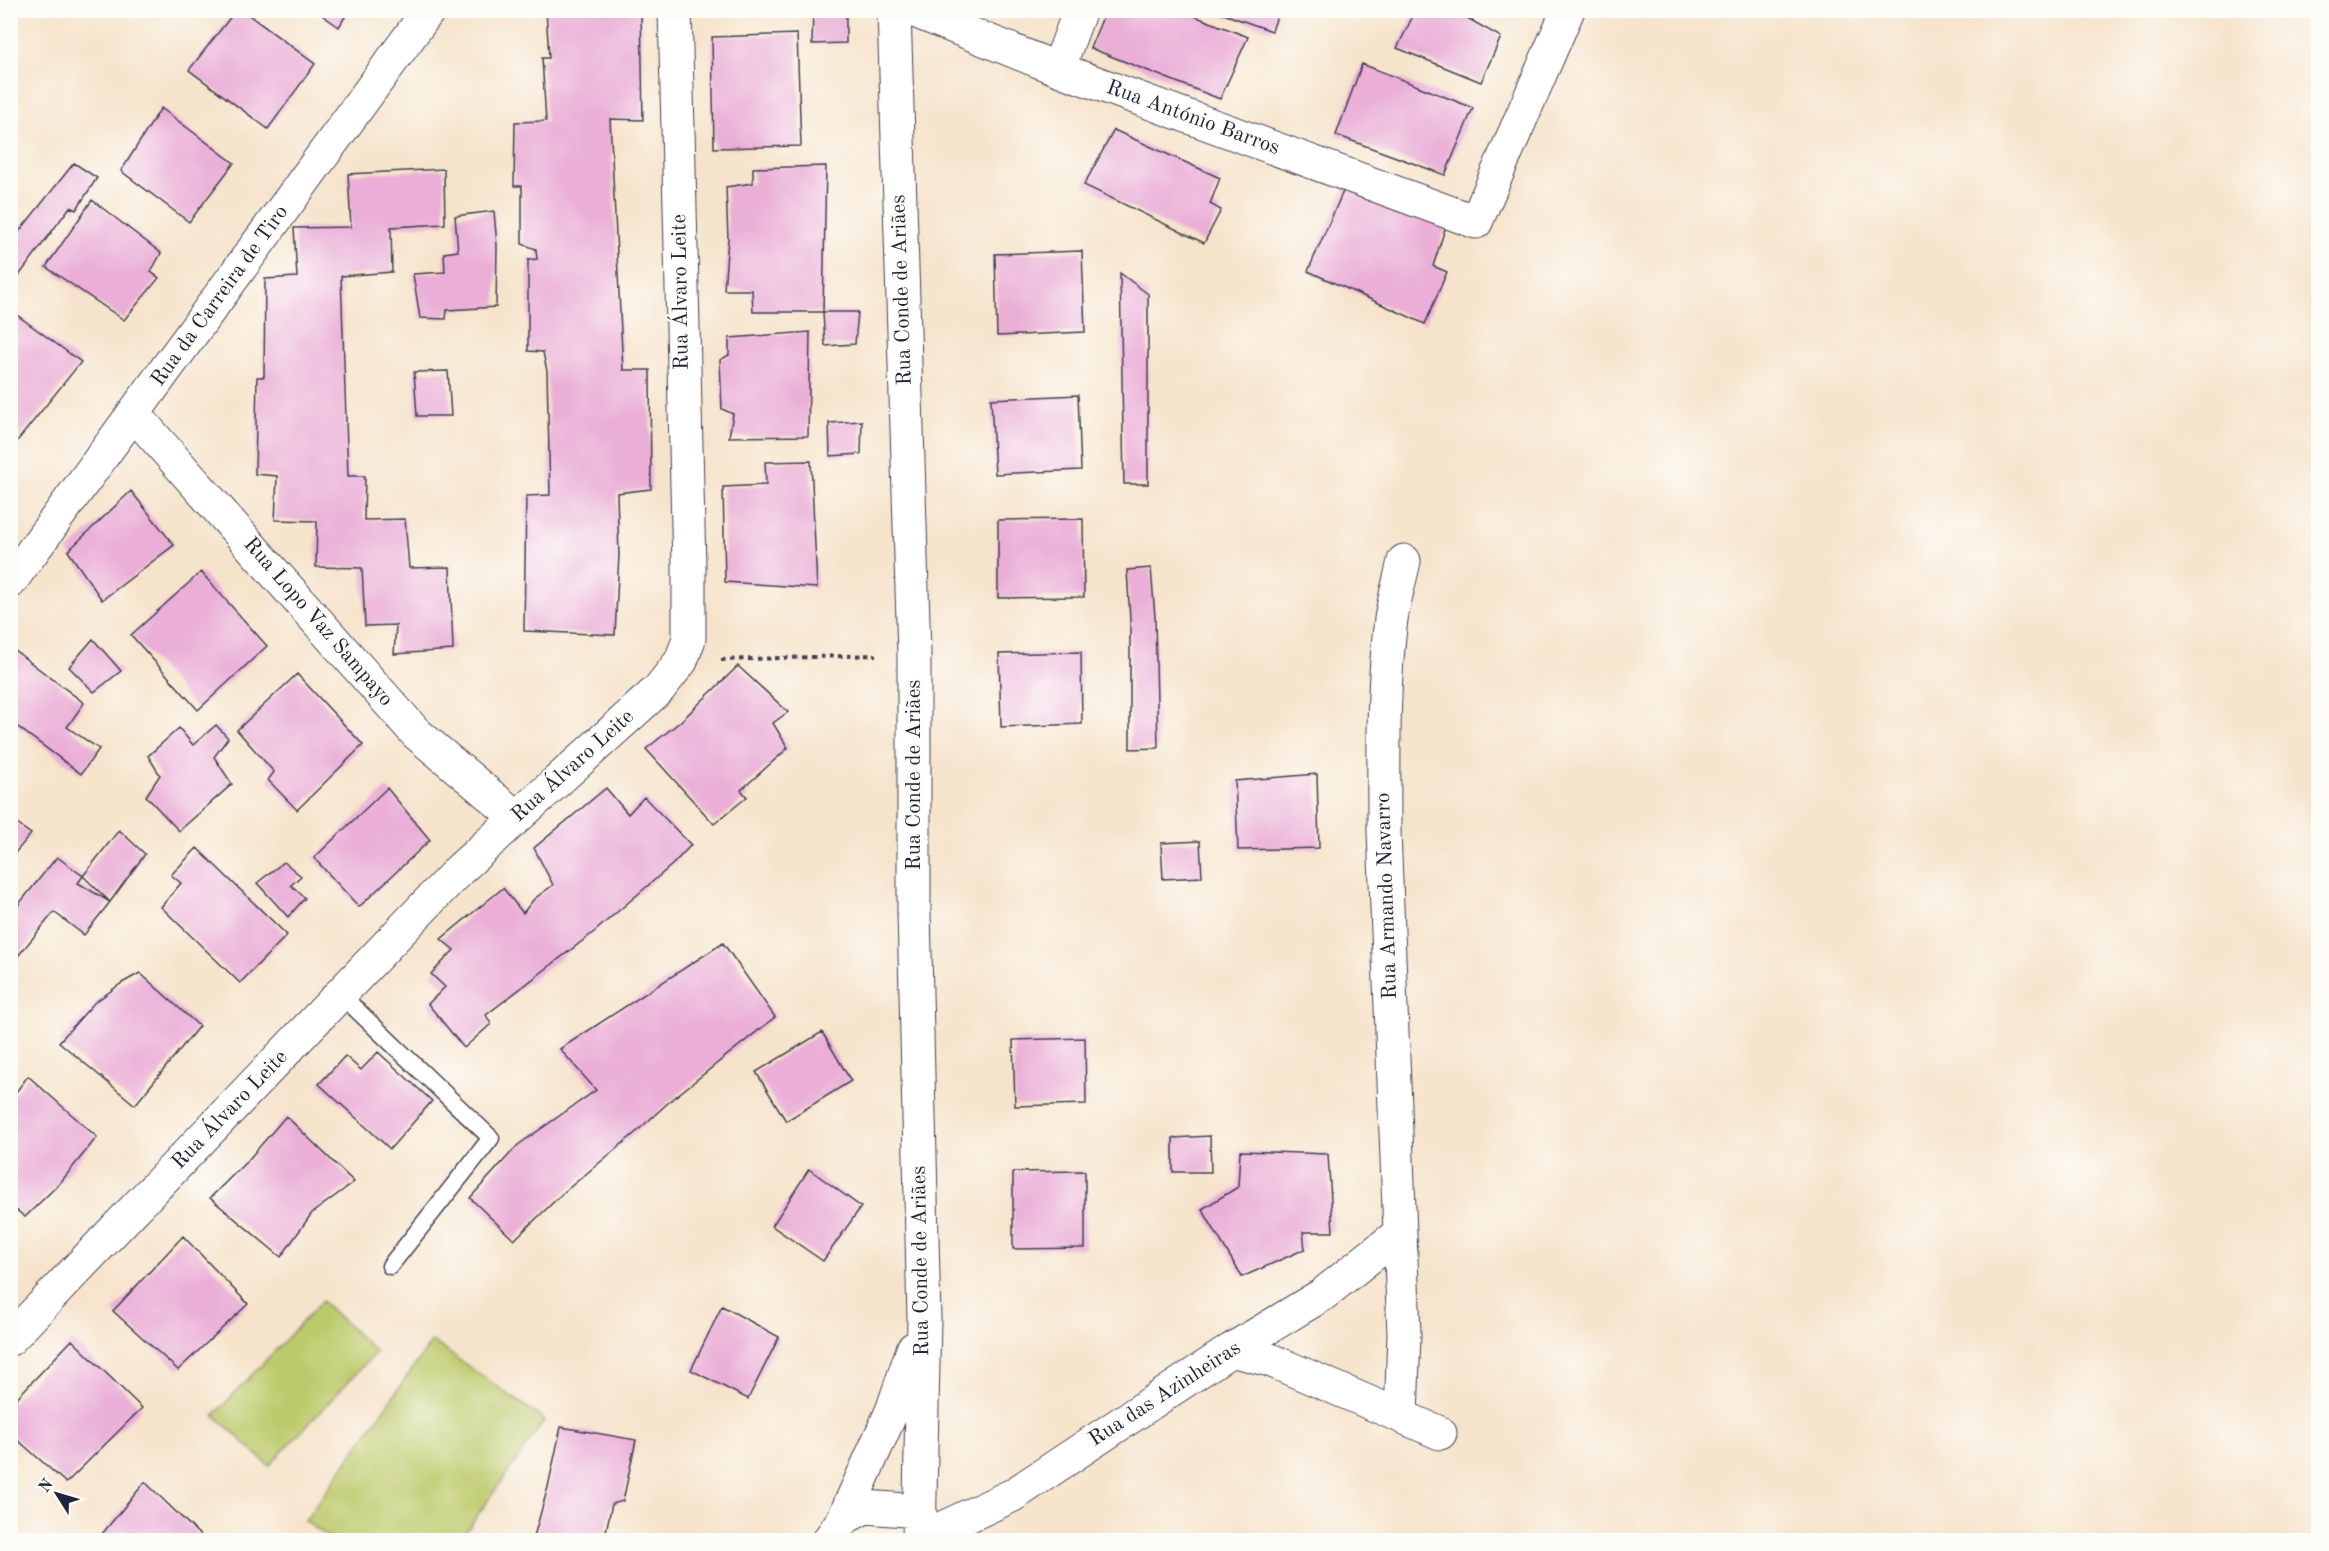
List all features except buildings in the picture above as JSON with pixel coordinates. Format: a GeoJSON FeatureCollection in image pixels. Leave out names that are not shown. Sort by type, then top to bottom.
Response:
{"type":"FeatureCollection","features":[{"type":"Feature","properties":{"kind":"street","name":"Rua da Carreira de Tiro"},"geometry":{"type":"LineString","coordinates":[[10,582],[429,10]]}},
{"type":"Feature","properties":{"kind":"street","name":"Rua Álvaro Leite"},"geometry":{"type":"LineString","coordinates":[[10,1339],[459,870],[659,689],[681,661],[689,639],[689,577],[675,10]]}},
{"type":"Feature","properties":{"kind":"street","name":"Rua Conde de Ariães"},"geometry":{"type":"LineString","coordinates":[[894,10],[914,654],[914,912],[924,1319],[919,1530]]}},
{"type":"Feature","properties":{"kind":"street","name":"Rua António Barros"},"geometry":{"type":"LineString","coordinates":[[912,10],[1058,69],[1476,222],[1568,10]]}},
{"type":"Feature","properties":{"kind":"street"},"geometry":{"type":"LineString","coordinates":[[1058,69],[1080,10]]}},
{"type":"Feature","properties":{"kind":"street","name":"Rua Lopo Vaz Sampayo"},"geometry":{"type":"LineString","coordinates":[[134,414],[416,733],[516,817]]}},
{"type":"Feature","properties":{"kind":"street","name":"Rua Armando Navarro"},"geometry":{"type":"LineString","coordinates":[[1401,1416],[1404,1335],[1384,831],[1384,753],[1385,681],[1391,618],[1404,561]]}},
{"type":"Feature","properties":{"kind":"street","name":"Rua das Azinheiras"},"geometry":{"type":"LineString","coordinates":[[919,1530],[1013,1495],[1231,1350],[1322,1295],[1400,1233]]}},
{"type":"Feature","properties":{"kind":"street"},"geometry":{"type":"LineString","coordinates":[[837,1529],[892,1411],[924,1319]]}},
{"type":"Feature","properties":{"kind":"street"},"geometry":{"type":"LineString","coordinates":[[1231,1350],[1270,1360],[1440,1433]]}},
{"type":"Feature","properties":{"kind":"street"},"geometry":{"type":"LineString","coordinates":[[837,1529],[865,1507],[919,1530]]}},
{"type":"Feature","properties":{"kind":"lane"},"geometry":{"type":"LineString","coordinates":[[340,994],[491,1138],[390,1266]]}},
{"type":"Feature","properties":{"kind":"path"},"geometry":{"type":"LineString","coordinates":[[681,661],[872,655]]}},
{"type":"Feature","properties":{"kind":"green space"},"geometry":{"type":"Polygon","coordinates":[[[322,1301],[376,1352],[269,1466],[214,1415],[322,1301]]]}},
{"type":"Feature","properties":{"kind":"green space"},"geometry":{"type":"Polygon","coordinates":[[[432,1341],[545,1420],[460,1540],[332,1540],[305,1521],[432,1341]]]}}]}
